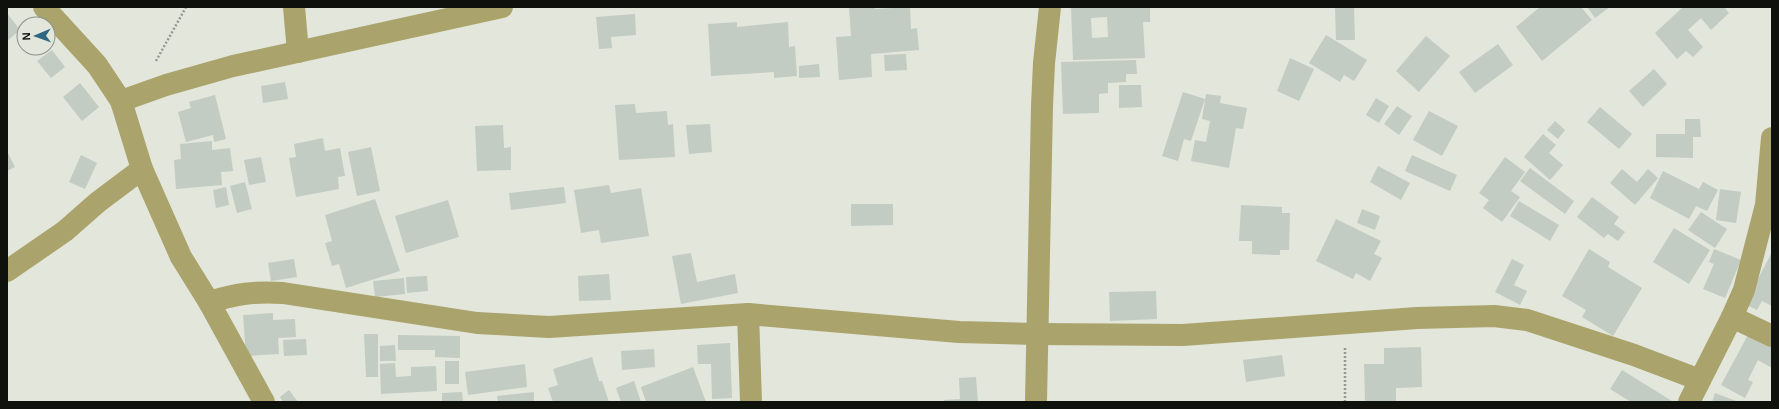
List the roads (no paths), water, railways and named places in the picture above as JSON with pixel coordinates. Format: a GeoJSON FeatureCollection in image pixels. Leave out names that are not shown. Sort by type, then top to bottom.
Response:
{"type":"FeatureCollection","features":[{"type":"Feature","properties":{"kind":"street"},"geometry":{"type":"LineString","coordinates":[[44,7],[97,65],[130,97],[142,169],[181,257],[209,302],[264,402]]}},
{"type":"Feature","properties":{"kind":"street"},"geometry":{"type":"LineString","coordinates":[[294,7],[298,52]]}},
{"type":"Feature","properties":{"kind":"street"},"geometry":{"type":"LineString","coordinates":[[130,97],[233,66],[502,7]]}},
{"type":"Feature","properties":{"kind":"street"},"geometry":{"type":"LineString","coordinates":[[1036,402],[1036,334],[1042,99],[1050,7]]}},
{"type":"Feature","properties":{"kind":"street"},"geometry":{"type":"LineString","coordinates":[[1689,402],[1744,290],[1766,205],[1772,138]]}},
{"type":"Feature","properties":{"kind":"street"},"geometry":{"type":"LineString","coordinates":[[7,271],[65,231],[98,202],[142,169]]}},
{"type":"Feature","properties":{"kind":"street"},"geometry":{"type":"LineString","coordinates":[[209,302],[237,294],[262,292],[282,293],[477,323],[549,327],[748,314],[959,332],[1036,334],[1183,335],[1417,318],[1494,316],[1527,320],[1634,355],[1700,380]]}},
{"type":"Feature","properties":{"kind":"street"},"geometry":{"type":"LineString","coordinates":[[748,314],[752,402]]}},
{"type":"Feature","properties":{"kind":"street"},"geometry":{"type":"LineString","coordinates":[[1732,317],[1772,336]]}}]}
